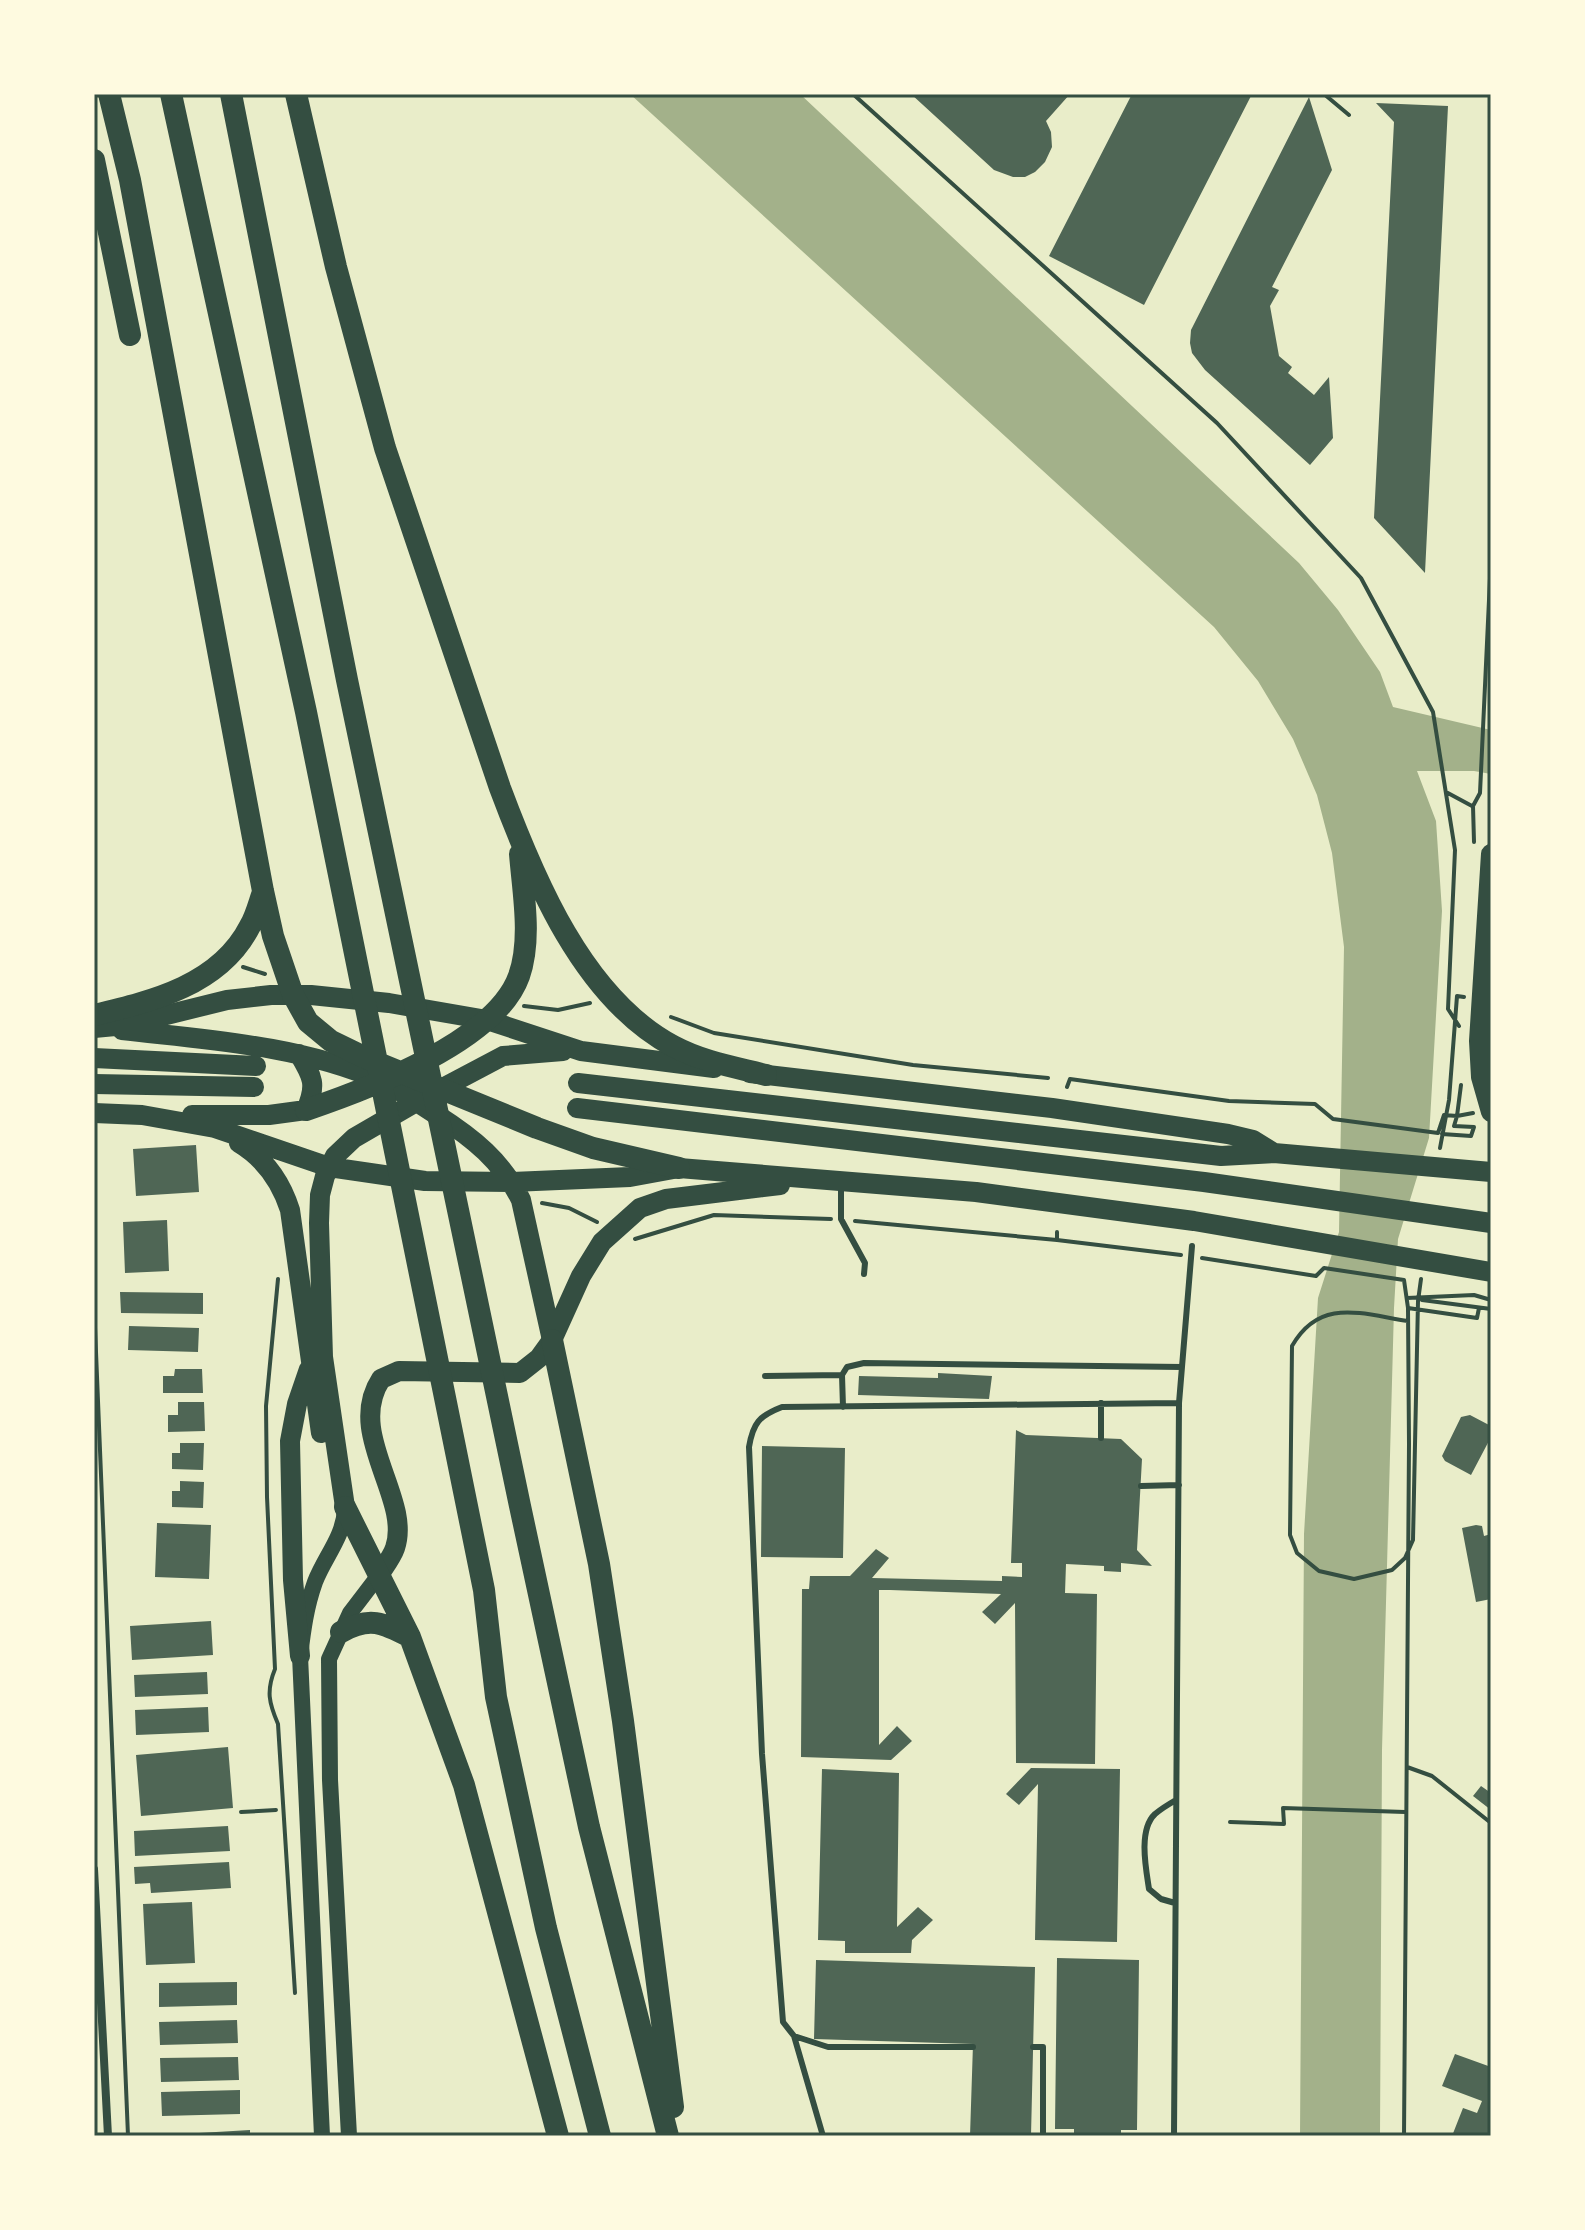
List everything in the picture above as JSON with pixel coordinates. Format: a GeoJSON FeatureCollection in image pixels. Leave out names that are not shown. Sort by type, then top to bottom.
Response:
{"type":"FeatureCollection","features":[{"type":"Feature","properties":{"kind":"highway"},"geometry":{"type":"LineString","coordinates":[[109,94],[130,180],[263,891],[273,936],[293,995],[308,1022],[320,1033],[389,1076],[416,1102],[467,1134],[491,1154],[521,1200],[599,1564],[623,1721],[677,2136]]}},
{"type":"Feature","properties":{"kind":"highway"},"geometry":{"type":"LineString","coordinates":[[125,94],[130,180]]}},
{"type":"Feature","properties":{"kind":"highway"},"geometry":{"type":"LineString","coordinates":[[171,94],[306,712],[478,1558],[496,1697],[546,1928],[600,2136]]}},
{"type":"Feature","properties":{"kind":"highway"},"geometry":{"type":"LineString","coordinates":[[231,94],[274,298],[347,680],[589,1827],[668,2136]]}},
{"type":"Feature","properties":{"kind":"highway"},"geometry":{"type":"LineString","coordinates":[[296,94],[336,267],[385,448],[519,840],[548,900],[584,962],[617,1002],[658,1037],[710,1062],[766,1075]]}},
{"type":"Feature","properties":{"kind":"highway"},"geometry":{"type":"LineString","coordinates":[[94,160],[130,335]]}},
{"type":"Feature","properties":{"kind":"highway"},"geometry":{"type":"LineString","coordinates":[[94,1113],[269,1115],[306,1110],[348,1096],[461,1040],[503,1004],[520,974],[526,925],[519,840]]}},
{"type":"Feature","properties":{"kind":"highway"},"geometry":{"type":"LineString","coordinates":[[1483,853],[1476,992],[1480,1065],[1484,1095],[1491,1112]]}},
{"type":"Feature","properties":{"kind":"highway"},"geometry":{"type":"LineString","coordinates":[[96,1024],[205,977],[229,955],[251,926],[263,891]]}},
{"type":"Feature","properties":{"kind":"highway"},"geometry":{"type":"LineString","coordinates":[[1476,992],[1491,1044]]}},
{"type":"Feature","properties":{"kind":"highway"},"geometry":{"type":"LineString","coordinates":[[96,1024],[126,1025],[215,1002],[293,995],[377,1001],[487,1020],[581,1051]]}},
{"type":"Feature","properties":{"kind":"highway"},"geometry":{"type":"LineString","coordinates":[[96,1024],[247,1044],[441,1088],[593,1148],[679,1168],[1015,1196],[1325,1242],[1422,1265],[1491,1272]]}},
{"type":"Feature","properties":{"kind":"highway"},"geometry":{"type":"LineString","coordinates":[[558,2136],[464,1785],[410,1637],[345,1507],[323,1357],[319,1223],[320,1195],[329,1167],[348,1143],[416,1102],[503,1056],[581,1051],[1052,1108],[1228,1134],[1253,1140],[1274,1153]]}},
{"type":"Feature","properties":{"kind":"highway"},"geometry":{"type":"LineString","coordinates":[[299,1054],[312,1076],[313,1094],[306,1110]]}},
{"type":"Feature","properties":{"kind":"highway"},"geometry":{"type":"LineString","coordinates":[[94,1058],[256,1066]]}},
{"type":"Feature","properties":{"kind":"highway"},"geometry":{"type":"LineString","coordinates":[[578,1083],[1221,1156],[1274,1153],[1331,1159],[1437,1159],[1491,1172]]}},
{"type":"Feature","properties":{"kind":"highway"},"geometry":{"type":"LineString","coordinates":[[94,1084],[254,1087]]}},
{"type":"Feature","properties":{"kind":"highway"},"geometry":{"type":"LineString","coordinates":[[577,1108],[1188,1180],[1491,1223]]}},
{"type":"Feature","properties":{"kind":"highway"},"geometry":{"type":"LineString","coordinates":[[142,1115],[215,1128],[329,1167],[425,1181],[512,1182],[630,1177],[679,1168]]}},
{"type":"Feature","properties":{"kind":"highway"},"geometry":{"type":"LineString","coordinates":[[215,1128],[256,1155],[268,1167],[286,1197],[297,1253],[319,1423],[337,1502],[345,1507]]}},
{"type":"Feature","properties":{"kind":"highway"},"geometry":{"type":"LineString","coordinates":[[379,1575],[395,1548],[398,1525],[371,1431],[370,1405],[381,1379],[399,1371],[520,1373],[539,1358],[552,1340],[581,1276],[602,1242],[640,1208],[666,1199],[816,1180]]}},
{"type":"Feature","properties":{"kind":"highway"},"geometry":{"type":"LineString","coordinates":[[300,1656],[293,1580],[290,1441],[297,1404],[310,1365]]}},
{"type":"Feature","properties":{"kind":"highway"},"geometry":{"type":"LineString","coordinates":[[341,1632],[356,1624],[372,1622],[388,1625],[410,1637]]}},
{"type":"Feature","properties":{"kind":"main road"},"geometry":{"type":"LineString","coordinates":[[322,2136],[300,1656],[306,1609],[327,1554],[340,1538],[345,1507]]}},
{"type":"Feature","properties":{"kind":"main road"},"geometry":{"type":"LineString","coordinates":[[349,2136],[341,2024],[329,1659],[350,1613],[379,1575]]}},
{"type":"Feature","properties":{"kind":"street"},"geometry":{"type":"LineString","coordinates":[[94,1869],[98,2035],[108,2136]]}},
{"type":"Feature","properties":{"kind":"lane"},"geometry":{"type":"LineString","coordinates":[[841,1180],[841,1219],[865,1263],[864,1274]]}},
{"type":"Feature","properties":{"kind":"lane"},"geometry":{"type":"LineString","coordinates":[[1174,2136],[1179,1403],[1192,1246]]}},
{"type":"Feature","properties":{"kind":"lane"},"geometry":{"type":"LineString","coordinates":[[843,1407],[842,1375],[847,1367],[864,1363],[1182,1367]]}},
{"type":"Feature","properties":{"kind":"lane"},"geometry":{"type":"LineString","coordinates":[[765,1376],[842,1375]]}},
{"type":"Feature","properties":{"kind":"lane"},"geometry":{"type":"LineString","coordinates":[[1101,1403],[1101,1438]]}},
{"type":"Feature","properties":{"kind":"lane"},"geometry":{"type":"LineString","coordinates":[[823,2136],[794,2036],[783,2022],[764,1784],[749,1447],[753,1428],[767,1413],[782,1407],[1179,1403]]}},
{"type":"Feature","properties":{"kind":"lane"},"geometry":{"type":"LineString","coordinates":[[1141,1486],[1179,1485]]}},
{"type":"Feature","properties":{"kind":"lane"},"geometry":{"type":"LineString","coordinates":[[1175,1903],[1161,1899],[1149,1889],[1146,1829],[1153,1815],[1176,1800]]}},
{"type":"Feature","properties":{"kind":"lane"},"geometry":{"type":"LineString","coordinates":[[794,2036],[828,2047],[973,2047]]}},
{"type":"Feature","properties":{"kind":"lane"},"geometry":{"type":"LineString","coordinates":[[1033,2047],[1043,2047],[1043,2136]]}},
{"type":"Feature","properties":{"kind":"path"},"geometry":{"type":"LineString","coordinates":[[853,94],[1217,423],[1361,578],[1433,712],[1455,850],[1448,1009]]}},
{"type":"Feature","properties":{"kind":"path"},"geometry":{"type":"LineString","coordinates":[[1324,94],[1349,115]]}},
{"type":"Feature","properties":{"kind":"path"},"geometry":{"type":"LineString","coordinates":[[1483,853],[1473,806],[1480,793],[1491,557]]}},
{"type":"Feature","properties":{"kind":"path"},"geometry":{"type":"LineString","coordinates":[[1446,792],[1473,806]]}},
{"type":"Feature","properties":{"kind":"path"},"geometry":{"type":"LineString","coordinates":[[1440,1134],[1449,1100],[1457,996],[1476,992]]}},
{"type":"Feature","properties":{"kind":"path"},"geometry":{"type":"LineString","coordinates":[[658,1037],[668,1016],[714,1033],[913,1065],[1048,1078]]}},
{"type":"Feature","properties":{"kind":"path"},"geometry":{"type":"LineString","coordinates":[[1067,1087],[1070,1079],[1229,1101],[1315,1104],[1333,1119],[1440,1134],[1471,1136],[1474,1127],[1454,1126],[1457,1116],[1444,1115],[1440,1134],[1437,1159]]}},
{"type":"Feature","properties":{"kind":"path"},"geometry":{"type":"LineString","coordinates":[[1057,1232],[1057,1240],[1191,1256],[1316,1276],[1324,1268],[1404,1280],[1408,1308],[1404,2136]]}},
{"type":"Feature","properties":{"kind":"path"},"geometry":{"type":"LineString","coordinates":[[1408,1321],[1340,1311],[1327,1313],[1301,1329],[1292,1346],[1290,1535],[1297,1553],[1319,1571],[1354,1579],[1392,1570],[1405,1558],[1413,1540],[1418,1301],[1422,1265]]}},
{"type":"Feature","properties":{"kind":"path"},"geometry":{"type":"LineString","coordinates":[[278,1278],[266,1406],[275,1669],[268,1686],[269,1703],[278,1724],[295,1994]]}},
{"type":"Feature","properties":{"kind":"path"},"geometry":{"type":"LineString","coordinates":[[1407,1298],[1474,1295],[1491,1300]]}},
{"type":"Feature","properties":{"kind":"path"},"geometry":{"type":"LineString","coordinates":[[1407,1298],[1491,1310]]}},
{"type":"Feature","properties":{"kind":"path"},"geometry":{"type":"LineString","coordinates":[[1418,1301],[1491,1310]]}},
{"type":"Feature","properties":{"kind":"path"},"geometry":{"type":"LineString","coordinates":[[94,1303],[128,2136]]}},
{"type":"Feature","properties":{"kind":"path"},"geometry":{"type":"LineString","coordinates":[[1408,1308],[1477,1318],[1479,1308]]}},
{"type":"Feature","properties":{"kind":"path"},"geometry":{"type":"LineString","coordinates":[[1407,1767],[1432,1776],[1491,1823]]}},
{"type":"Feature","properties":{"kind":"path"},"geometry":{"type":"LineString","coordinates":[[1230,1822],[1284,1824],[1283,1808],[1405,1812]]}},
{"type":"Feature","properties":{"kind":"path"},"geometry":{"type":"LineString","coordinates":[[241,1812],[276,1810]]}},
{"type":"Feature","properties":{"kind":"shaded area"},"geometry":{"type":"Polygon","coordinates":[[[630,94],[800,94],[1299,563],[1338,610],[1380,672],[1393,707],[1491,730],[1491,774],[1417,771],[1436,821],[1442,911],[1429,1138],[1398,1239],[1394,1308],[1382,1750],[1380,2136],[1300,2136],[1304,1534],[1318,1298],[1339,1232],[1344,947],[1332,853],[1317,795],[1293,739],[1258,681],[1214,627],[630,94]]]}},
{"type":"Feature","properties":{"kind":"building"},"geometry":{"type":"Polygon","coordinates":[[[911,94],[1070,94],[1046,121],[1052,147],[1045,162],[1025,177],[1013,177],[994,170],[911,94]]]}},
{"type":"Feature","properties":{"kind":"building"},"geometry":{"type":"Polygon","coordinates":[[[1132,94],[1252,94],[1144,305],[1049,256],[1132,94]]]}},
{"type":"Feature","properties":{"kind":"building"},"geometry":{"type":"Polygon","coordinates":[[[1309,97],[1332,170],[1272,287],[1279,290],[1270,306],[1279,356],[1292,367],[1288,373],[1314,395],[1329,377],[1333,438],[1310,465],[1205,370],[1192,353],[1190,343],[1191,330],[1309,97]]]}},
{"type":"Feature","properties":{"kind":"building"},"geometry":{"type":"Polygon","coordinates":[[[1376,103],[1448,106],[1425,573],[1374,518],[1394,122],[1376,103]]]}},
{"type":"Feature","properties":{"kind":"building"},"geometry":{"type":"Polygon","coordinates":[[[196,1145],[199,1192],[136,1196],[133,1149],[196,1145]]]}},
{"type":"Feature","properties":{"kind":"building"},"geometry":{"type":"Polygon","coordinates":[[[167,1220],[169,1271],[125,1273],[123,1222],[167,1220]]]}},
{"type":"Feature","properties":{"kind":"building"},"geometry":{"type":"Polygon","coordinates":[[[120,1292],[203,1293],[203,1314],[121,1313],[120,1292]]]}},
{"type":"Feature","properties":{"kind":"building"},"geometry":{"type":"Polygon","coordinates":[[[129,1326],[199,1328],[198,1352],[128,1350],[129,1326]]]}},
{"type":"Feature","properties":{"kind":"building"},"geometry":{"type":"Polygon","coordinates":[[[175,1369],[202,1369],[203,1393],[163,1393],[163,1376],[174,1376],[175,1369]]]}},
{"type":"Feature","properties":{"kind":"building"},"geometry":{"type":"Polygon","coordinates":[[[938,1373],[992,1376],[989,1399],[858,1395],[859,1376],[938,1378],[938,1373]]]}},
{"type":"Feature","properties":{"kind":"building"},"geometry":{"type":"Polygon","coordinates":[[[178,1402],[204,1402],[205,1431],[168,1432],[168,1415],[178,1415],[178,1402]]]}},
{"type":"Feature","properties":{"kind":"building"},"geometry":{"type":"Polygon","coordinates":[[[1470,1415],[1491,1429],[1491,1437],[1471,1475],[1445,1461],[1442,1456],[1461,1417],[1470,1415]]]}},
{"type":"Feature","properties":{"kind":"building"},"geometry":{"type":"Polygon","coordinates":[[[1016,1430],[1026,1435],[1121,1439],[1142,1459],[1137,1550],[1152,1566],[1121,1563],[1121,1572],[1104,1571],[1104,1566],[1066,1564],[1065,1593],[1097,1594],[1095,1764],[1016,1763],[1015,1603],[995,1624],[982,1612],[1001,1594],[890,1590],[879,1590],[879,1745],[897,1726],[912,1741],[891,1760],[801,1757],[802,1589],[809,1589],[810,1576],[850,1576],[876,1549],[889,1558],[872,1578],[1002,1581],[1002,1576],[1022,1577],[1022,1563],[1011,1563],[1016,1430]]]}},
{"type":"Feature","properties":{"kind":"building"},"geometry":{"type":"Polygon","coordinates":[[[180,1443],[204,1443],[203,1470],[172,1469],[172,1453],[180,1453],[180,1443]]]}},
{"type":"Feature","properties":{"kind":"building"},"geometry":{"type":"Polygon","coordinates":[[[762,1446],[845,1448],[843,1558],[761,1557],[762,1446]]]}},
{"type":"Feature","properties":{"kind":"building"},"geometry":{"type":"Polygon","coordinates":[[[180,1481],[204,1482],[203,1508],[172,1507],[172,1491],[180,1491],[180,1481]]]}},
{"type":"Feature","properties":{"kind":"building"},"geometry":{"type":"Polygon","coordinates":[[[157,1523],[211,1525],[209,1579],[155,1577],[157,1523]]]}},
{"type":"Feature","properties":{"kind":"building"},"geometry":{"type":"Polygon","coordinates":[[[1482,1526],[1484,1536],[1491,1534],[1491,1599],[1476,1602],[1462,1528],[1482,1526]]]}},
{"type":"Feature","properties":{"kind":"building"},"geometry":{"type":"Polygon","coordinates":[[[211,1621],[213,1655],[132,1660],[130,1626],[211,1621]]]}},
{"type":"Feature","properties":{"kind":"building"},"geometry":{"type":"Polygon","coordinates":[[[207,1672],[208,1694],[135,1697],[134,1675],[207,1672]]]}},
{"type":"Feature","properties":{"kind":"building"},"geometry":{"type":"Polygon","coordinates":[[[208,1707],[209,1732],[136,1735],[135,1710],[208,1707]]]}},
{"type":"Feature","properties":{"kind":"building"},"geometry":{"type":"Polygon","coordinates":[[[228,1747],[233,1808],[141,1816],[136,1755],[228,1747]]]}},
{"type":"Feature","properties":{"kind":"building"},"geometry":{"type":"Polygon","coordinates":[[[1031,1768],[1120,1769],[1117,1942],[1035,1940],[1038,1784],[1019,1805],[1006,1794],[1031,1768]]]}},
{"type":"Feature","properties":{"kind":"building"},"geometry":{"type":"Polygon","coordinates":[[[822,1769],[899,1773],[897,1927],[918,1907],[933,1920],[912,1940],[911,1953],[845,1953],[845,1941],[818,1940],[822,1769]]]}},
{"type":"Feature","properties":{"kind":"building"},"geometry":{"type":"Polygon","coordinates":[[[1481,1786],[1491,1793],[1491,1810],[1473,1796],[1481,1786]]]}},
{"type":"Feature","properties":{"kind":"building"},"geometry":{"type":"Polygon","coordinates":[[[228,1826],[230,1851],[135,1856],[134,1831],[228,1826]]]}},
{"type":"Feature","properties":{"kind":"building"},"geometry":{"type":"Polygon","coordinates":[[[229,1862],[231,1888],[151,1893],[150,1883],[135,1884],[134,1867],[229,1862]]]}},
{"type":"Feature","properties":{"kind":"building"},"geometry":{"type":"Polygon","coordinates":[[[192,1902],[195,1963],[146,1965],[143,1904],[192,1902]]]}},
{"type":"Feature","properties":{"kind":"building"},"geometry":{"type":"Polygon","coordinates":[[[1057,1958],[1139,1960],[1137,2130],[1121,2130],[1121,2136],[1074,2136],[1074,2129],[1055,2129],[1057,1958]]]}},
{"type":"Feature","properties":{"kind":"building"},"geometry":{"type":"Polygon","coordinates":[[[816,1960],[1035,1967],[1031,2136],[970,2136],[973,2044],[814,2039],[816,1960]]]}},
{"type":"Feature","properties":{"kind":"building"},"geometry":{"type":"Polygon","coordinates":[[[237,1982],[237,2005],[159,2007],[159,1983],[237,1982]]]}},
{"type":"Feature","properties":{"kind":"building"},"geometry":{"type":"Polygon","coordinates":[[[237,2020],[238,2043],[160,2045],[159,2022],[237,2020]]]}},
{"type":"Feature","properties":{"kind":"building"},"geometry":{"type":"Polygon","coordinates":[[[1455,2054],[1491,2067],[1491,2136],[1452,2136],[1463,2108],[1477,2113],[1482,2101],[1442,2086],[1455,2054]]]}},
{"type":"Feature","properties":{"kind":"building"},"geometry":{"type":"Polygon","coordinates":[[[238,2057],[239,2080],[161,2082],[160,2058],[238,2057]]]}},
{"type":"Feature","properties":{"kind":"building"},"geometry":{"type":"Polygon","coordinates":[[[240,2090],[240,2114],[162,2116],[161,2092],[240,2090]]]}},
{"type":"Feature","properties":{"kind":"building"},"geometry":{"type":"Polygon","coordinates":[[[250,2130],[250,2136],[182,2136],[182,2134],[250,2130]]]}}]}
